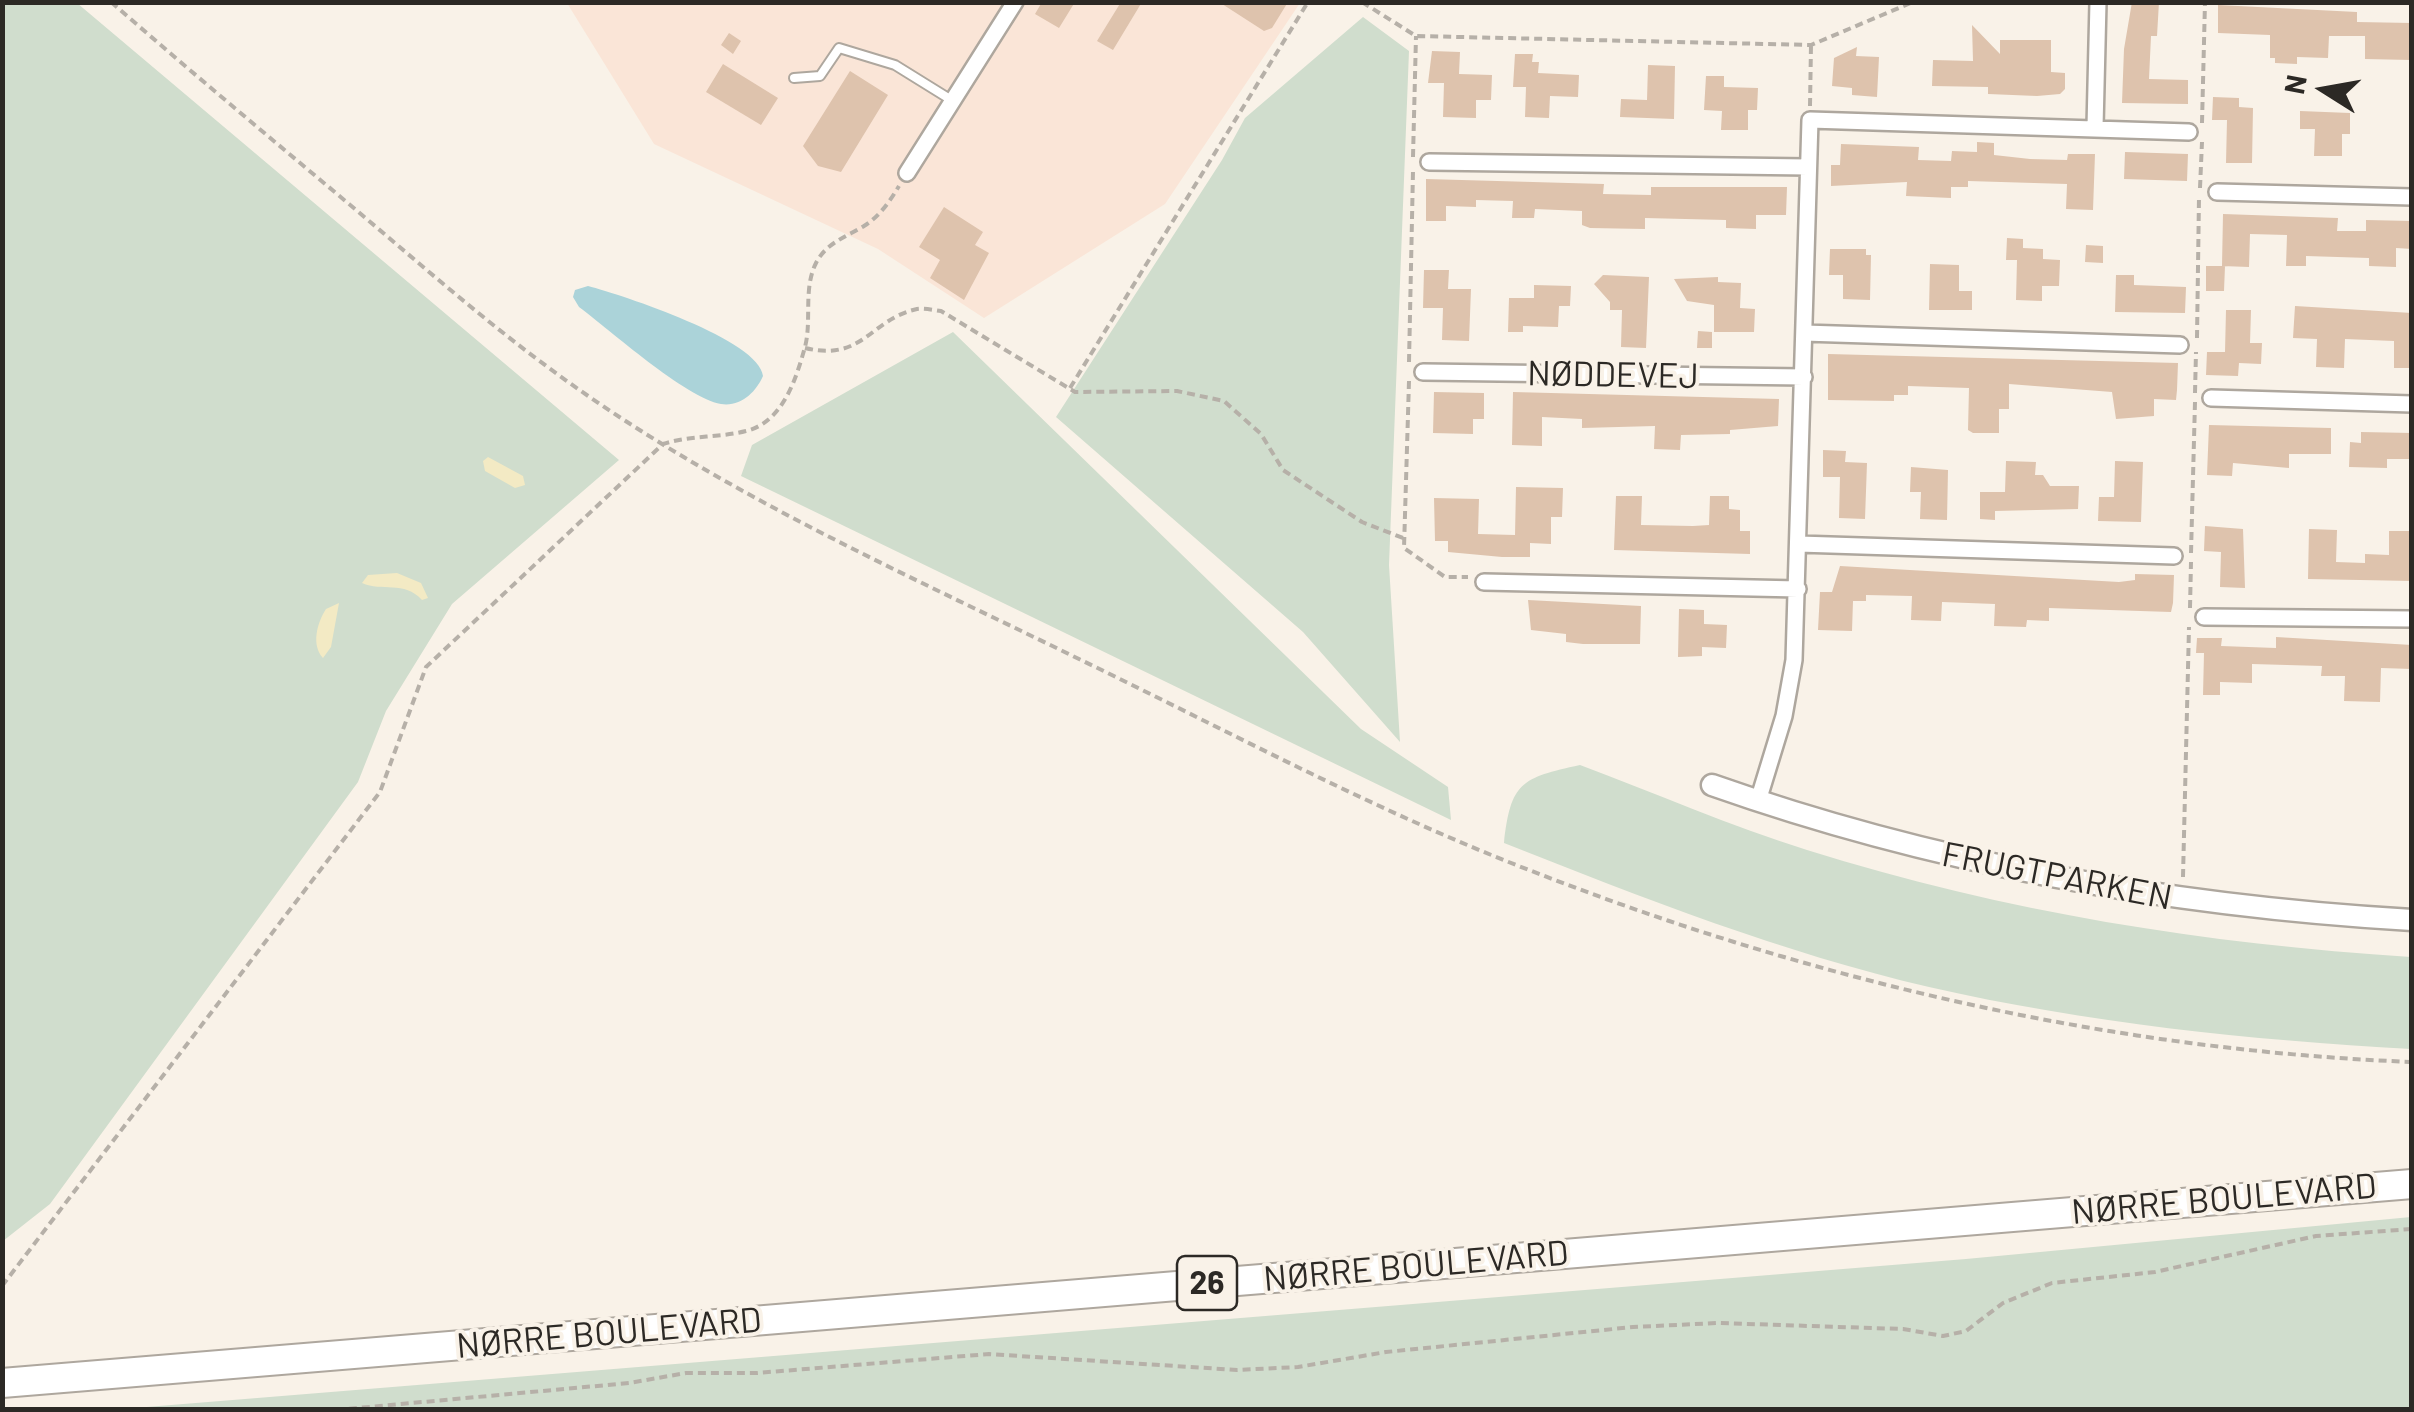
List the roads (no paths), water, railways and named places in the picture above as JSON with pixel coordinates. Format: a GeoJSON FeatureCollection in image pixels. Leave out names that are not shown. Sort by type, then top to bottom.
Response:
{"type":"FeatureCollection","features":[{"type":"Feature","properties":{"kind":"highway","name":"NØRRE BOULEVARD"},"geometry":{"type":"LineString","coordinates":[[2,1383],[2412,1184]]}},
{"type":"Feature","properties":{"kind":"street"},"geometry":{"type":"LineString","coordinates":[[908,173],[1015,2]]}},
{"type":"Feature","properties":{"kind":"street"},"geometry":{"type":"LineString","coordinates":[[2095,127],[2098,2]]}},
{"type":"Feature","properties":{"kind":"street"},"geometry":{"type":"LineString","coordinates":[[1758,802],[1784,716],[1794,660],[1810,120],[2189,132]]}},
{"type":"Feature","properties":{"kind":"street"},"geometry":{"type":"LineString","coordinates":[[1429,162],[1808,167]]}},
{"type":"Feature","properties":{"kind":"street"},"geometry":{"type":"LineString","coordinates":[[2217,192],[2412,197]]}},
{"type":"Feature","properties":{"kind":"street"},"geometry":{"type":"LineString","coordinates":[[1804,333],[2180,345]]}},
{"type":"Feature","properties":{"kind":"street","name":"NØDDEVEJ"},"geometry":{"type":"LineString","coordinates":[[1423,372],[1804,377]]}},
{"type":"Feature","properties":{"kind":"street"},"geometry":{"type":"LineString","coordinates":[[2211,398],[2412,404]]}},
{"type":"Feature","properties":{"kind":"street"},"geometry":{"type":"LineString","coordinates":[[1799,544],[2174,556]]}},
{"type":"Feature","properties":{"kind":"street"},"geometry":{"type":"LineString","coordinates":[[1484,582],[1798,589]]}},
{"type":"Feature","properties":{"kind":"street"},"geometry":{"type":"LineString","coordinates":[[2204,617],[2412,620]]}},
{"type":"Feature","properties":{"kind":"street","name":"FRUGTPARKEN"},"geometry":{"type":"LineString","coordinates":[[1712,785],[1758,802],[1962,859],[2183,900],[2289,913],[2412,920]]}},
{"type":"Feature","properties":{"kind":"lane"},"geometry":{"type":"LineString","coordinates":[[794,78],[820,76],[839,48],[895,65],[953,102]]}},
{"type":"Feature","properties":{"kind":"water"},"geometry":{"type":"Polygon","coordinates":[[[588,286],[658,309],[715,334],[756,362],[763,376],[760,382],[747,397],[728,404],[688,390],[579,307],[573,297],[575,290],[588,286]]]}}]}
